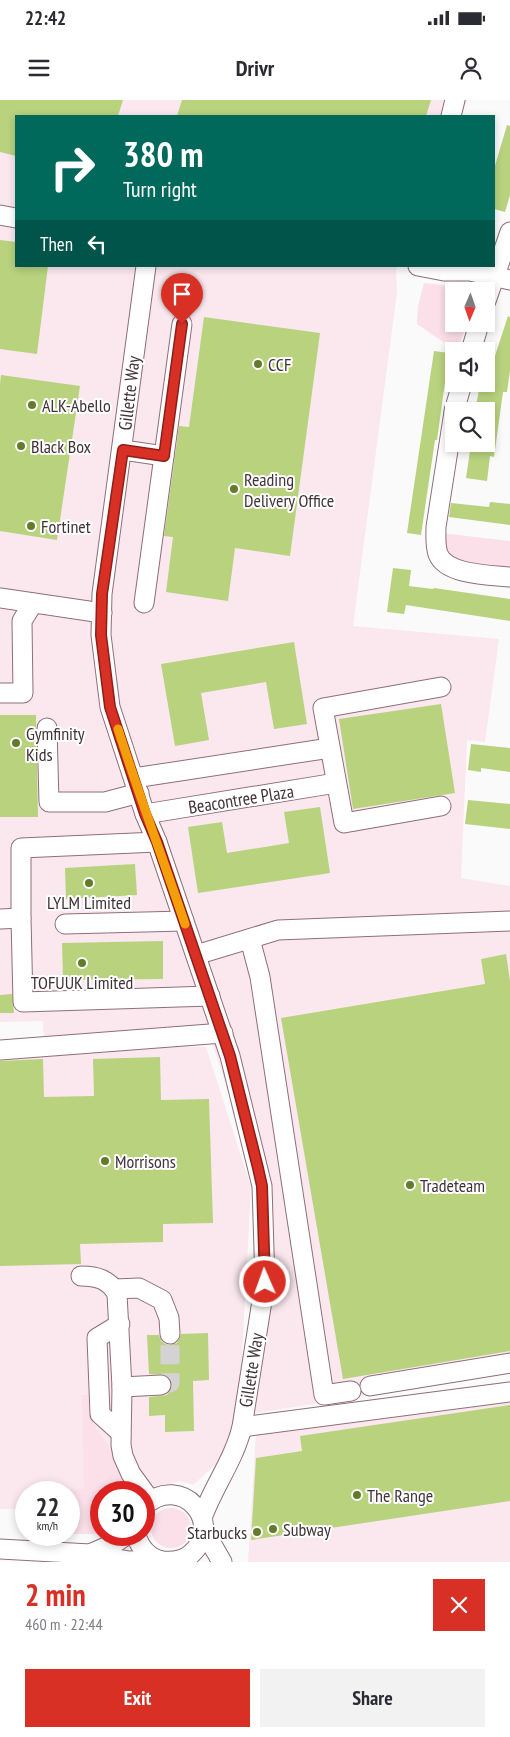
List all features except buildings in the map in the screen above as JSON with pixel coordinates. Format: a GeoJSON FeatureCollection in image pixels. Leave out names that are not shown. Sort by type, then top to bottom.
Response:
{"type":"FeatureCollection","features":[{"type":"Feature","properties":{"kind":"street"},"geometry":{"type":"LineString","coordinates":[[451,115],[455,100]]}},
{"type":"Feature","properties":{"kind":"street"},"geometry":{"type":"LineString","coordinates":[[0,215],[15,218]]}},
{"type":"Feature","properties":{"kind":"street"},"geometry":{"type":"LineString","coordinates":[[423,267],[444,271],[470,271],[502,279],[510,232]]}},
{"type":"Feature","properties":{"kind":"street","name":"Gillette Way"},"geometry":{"type":"LineString","coordinates":[[146,267],[123,450],[102,594],[101,635],[110,707],[145,814],[157,842],[230,1056],[262,1186],[265,1282],[238,1445],[221,1477],[203,1524],[200,1542],[188,1556],[169,1561]]}},
{"type":"Feature","properties":{"kind":"street"},"geometry":{"type":"LineString","coordinates":[[144,603],[182,324]]}},
{"type":"Feature","properties":{"kind":"street"},"geometry":{"type":"LineString","coordinates":[[123,450],[164,456]]}},
{"type":"Feature","properties":{"kind":"street"},"geometry":{"type":"LineString","coordinates":[[448,452],[436,527],[438,556],[446,565],[456,570],[510,577]]}},
{"type":"Feature","properties":{"kind":"street"},"geometry":{"type":"LineString","coordinates":[[0,598],[102,613]]}},
{"type":"Feature","properties":{"kind":"street"},"geometry":{"type":"LineString","coordinates":[[0,693],[23,693],[22,621],[33,604]]}},
{"type":"Feature","properties":{"kind":"street"},"geometry":{"type":"LineString","coordinates":[[441,806],[344,823],[323,708],[442,687]]}},
{"type":"Feature","properties":{"kind":"street"},"geometry":{"type":"LineString","coordinates":[[47,728],[49,802],[105,802],[136,786],[330,748]]}},
{"type":"Feature","properties":{"kind":"street","name":"Beacontree Plaza"},"geometry":{"type":"LineString","coordinates":[[145,814],[336,783]]}},
{"type":"Feature","properties":{"kind":"street"},"geometry":{"type":"LineString","coordinates":[[157,842],[21,848],[23,1002],[210,996]]}},
{"type":"Feature","properties":{"kind":"street"},"geometry":{"type":"LineString","coordinates":[[0,919],[21,918]]}},
{"type":"Feature","properties":{"kind":"street"},"geometry":{"type":"LineString","coordinates":[[65,924],[184,921]]}},
{"type":"Feature","properties":{"kind":"street"},"geometry":{"type":"LineString","coordinates":[[196,955],[278,930],[510,921]]}},
{"type":"Feature","properties":{"kind":"street"},"geometry":{"type":"LineString","coordinates":[[250,939],[260,977],[324,1396],[351,1391]]}},
{"type":"Feature","properties":{"kind":"street"},"geometry":{"type":"LineString","coordinates":[[0,1050],[223,1033]]}},
{"type":"Feature","properties":{"kind":"street"},"geometry":{"type":"LineString","coordinates":[[81,1276],[96,1277],[107,1282],[115,1289],[118,1299],[122,1387],[120,1432],[123,1456],[135,1481]]}},
{"type":"Feature","properties":{"kind":"street"},"geometry":{"type":"LineString","coordinates":[[115,1289],[139,1288],[162,1300],[169,1318],[170,1334]]}},
{"type":"Feature","properties":{"kind":"street"},"geometry":{"type":"LineString","coordinates":[[120,1324],[97,1338],[100,1414],[120,1432]]}},
{"type":"Feature","properties":{"kind":"street"},"geometry":{"type":"LineString","coordinates":[[370,1386],[510,1363]]}},
{"type":"Feature","properties":{"kind":"street"},"geometry":{"type":"LineString","coordinates":[[122,1387],[161,1385]]}},
{"type":"Feature","properties":{"kind":"street"},"geometry":{"type":"LineString","coordinates":[[242,1427],[510,1392]]}},
{"type":"Feature","properties":{"kind":"street"},"geometry":{"type":"LineString","coordinates":[[155,1498],[160,1495],[173,1494],[202,1486],[221,1477]]}},
{"type":"Feature","properties":{"kind":"street"},"geometry":{"type":"LineString","coordinates":[[173,1494],[181,1496],[192,1503],[222,1562]]}},
{"type":"Feature","properties":{"kind":"street"},"geometry":{"type":"LineString","coordinates":[[0,1549],[18,1546]]}},
{"type":"Feature","properties":{"kind":"street"},"geometry":{"type":"LineString","coordinates":[[50,1546],[128,1561],[169,1561]]}},
{"type":"Feature","properties":{"kind":"street"},"geometry":{"type":"LineString","coordinates":[[90,1554],[108,1546]]}},
{"type":"Feature","properties":{"kind":"street"},"geometry":{"type":"LineString","coordinates":[[140,1546],[145,1552],[169,1561]]}},
{"type":"Feature","properties":{"kind":"shaded area"},"geometry":{"type":"Polygon","coordinates":[[[0,100],[467,100],[462,115],[15,115],[15,267],[398,267],[397,292],[353,626],[499,639],[485,742],[467,740],[461,878],[510,886],[510,1372],[251,1414],[256,1174],[212,1043],[70,1043],[206,1047],[251,1187],[238,1430],[215,1465],[193,1485],[179,1481],[155,1488],[155,1481],[90,1481],[90,1514],[80,1513],[80,1481],[15,1481],[15,1509],[0,1509],[0,1046],[44,1042],[43,1021],[0,1022],[0,100]]]}},
{"type":"Feature","properties":{"kind":"shaded area"},"geometry":{"type":"Polygon","coordinates":[[[424,283],[445,285],[445,332],[464,332],[460,342],[445,343],[417,324],[418,306],[424,283]]]}},
{"type":"Feature","properties":{"kind":"shaded area"},"geometry":{"type":"Polygon","coordinates":[[[441,533],[510,541],[510,567],[505,569],[451,561],[439,548],[441,533]]]}},
{"type":"Feature","properties":{"kind":"shaded area"},"geometry":{"type":"Polygon","coordinates":[[[510,1382],[510,1562],[248,1562],[257,1417],[510,1382]]]}},
{"type":"Feature","properties":{"kind":"shaded area"},"geometry":{"type":"Polygon","coordinates":[[[82,1395],[93,1395],[96,1429],[111,1450],[123,1481],[90,1481],[90,1534],[80,1534],[80,1489],[84,1489],[82,1395]]]}},
{"type":"Feature","properties":{"kind":"shaded area"},"geometry":{"type":"Polygon","coordinates":[[[163,1509],[179,1509],[188,1517],[191,1524],[190,1536],[179,1547],[163,1547],[155,1540],[155,1516],[163,1509]]]}},
{"type":"Feature","properties":{"kind":"tunnel"},"geometry":{"type":"LineString","coordinates":[[161,1385],[170,1383],[170,1334]]}},
{"type":"Feature","properties":{"kind":"slow traffic"},"geometry":{"type":"LineString","coordinates":[[118,729],[145,814],[157,842],[185,924]]}},
{"type":"Feature","properties":{"kind":"place","name":"CCF"},"geometry":{"type":"Point","coordinates":[258,364]}},
{"type":"Feature","properties":{"kind":"place","name":"ALK-Abello"},"geometry":{"type":"Point","coordinates":[32,405]}},
{"type":"Feature","properties":{"kind":"place","name":"Black Box"},"geometry":{"type":"Point","coordinates":[21,446]}},
{"type":"Feature","properties":{"kind":"place","name":"Reading Delivery Office"},"geometry":{"type":"Point","coordinates":[234,489]}},
{"type":"Feature","properties":{"kind":"place","name":"Fortinet"},"geometry":{"type":"Point","coordinates":[31,526]}},
{"type":"Feature","properties":{"kind":"place","name":"Gymfinity Kids"},"geometry":{"type":"Point","coordinates":[16,743]}},
{"type":"Feature","properties":{"kind":"place","name":"LYLM Limited"},"geometry":{"type":"Point","coordinates":[89,883]}},
{"type":"Feature","properties":{"kind":"place","name":"TOFUUK Limited"},"geometry":{"type":"Point","coordinates":[82,963]}},
{"type":"Feature","properties":{"kind":"place","name":"Morrisons"},"geometry":{"type":"Point","coordinates":[105,1161]}},
{"type":"Feature","properties":{"kind":"place","name":"Tradeteam"},"geometry":{"type":"Point","coordinates":[410,1185]}},
{"type":"Feature","properties":{"kind":"place","name":"The Range"},"geometry":{"type":"Point","coordinates":[357,1495]}},
{"type":"Feature","properties":{"kind":"place","name":"Subway"},"geometry":{"type":"Point","coordinates":[273,1529]}},
{"type":"Feature","properties":{"kind":"place","name":"Starbucks"},"geometry":{"type":"Point","coordinates":[257,1532]}},
{"type":"Feature","properties":{"kind":"route"},"geometry":{"type":"LineString","coordinates":[[182,324],[164,456],[123,450],[102,594],[101,635],[110,707],[145,814],[157,842],[230,1056],[262,1186],[265,1282]]}}]}
